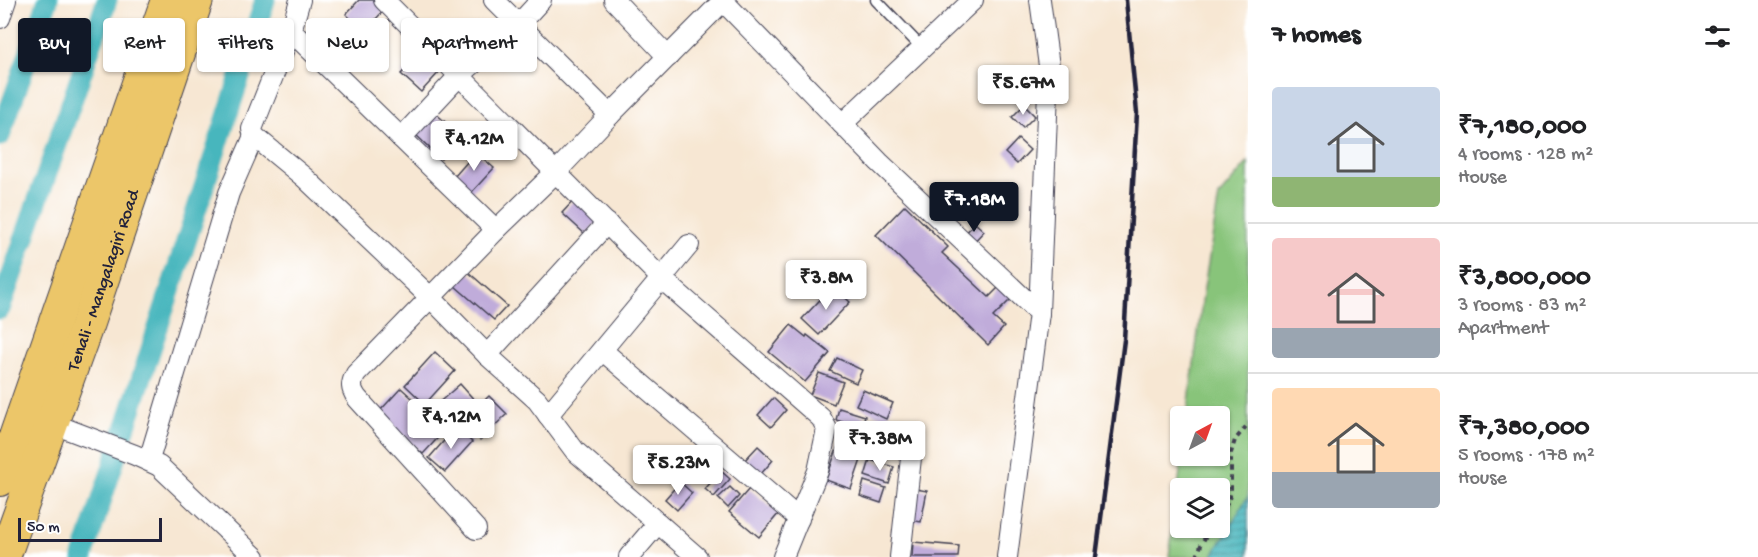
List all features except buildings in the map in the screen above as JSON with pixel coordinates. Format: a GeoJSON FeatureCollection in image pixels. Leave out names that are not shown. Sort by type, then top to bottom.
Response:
{"type":"FeatureCollection","features":[{"type":"Feature","properties":{"kind":"main road"},"geometry":{"type":"LineString","coordinates":[[0,480],[167,0]]}},
{"type":"Feature","properties":{"kind":"main road","name":"Tenali - Mangalagiri Road"},"geometry":{"type":"LineString","coordinates":[[4,557],[61,427],[88,323],[197,0]]}},
{"type":"Feature","properties":{"kind":"street"},"geometry":{"type":"LineString","coordinates":[[0,18],[6,0]]}},
{"type":"Feature","properties":{"kind":"street"},"geometry":{"type":"LineString","coordinates":[[294,21],[300,0]]}},
{"type":"Feature","properties":{"kind":"street"},"geometry":{"type":"LineString","coordinates":[[384,0],[662,279],[825,423],[827,429],[818,471],[783,557]]}},
{"type":"Feature","properties":{"kind":"street"},"geometry":{"type":"LineString","coordinates":[[494,0],[513,18]]}},
{"type":"Feature","properties":{"kind":"street"},"geometry":{"type":"LineString","coordinates":[[524,18],[540,0]]}},
{"type":"Feature","properties":{"kind":"street"},"geometry":{"type":"LineString","coordinates":[[614,0],[668,57]]}},
{"type":"Feature","properties":{"kind":"street"},"geometry":{"type":"LineString","coordinates":[[476,529],[351,390],[351,382],[356,374],[496,230],[555,174],[722,0],[879,162],[1039,313]]}},
{"type":"Feature","properties":{"kind":"street"},"geometry":{"type":"LineString","coordinates":[[842,124],[973,0]]}},
{"type":"Feature","properties":{"kind":"street"},"geometry":{"type":"LineString","coordinates":[[1007,557],[1039,313],[1049,66],[1040,0]]}},
{"type":"Feature","properties":{"kind":"street"},"geometry":{"type":"LineString","coordinates":[[294,34],[496,230]]}},
{"type":"Feature","properties":{"kind":"street"},"geometry":{"type":"LineString","coordinates":[[537,42],[610,115]]}},
{"type":"Feature","properties":{"kind":"street"},"geometry":{"type":"LineString","coordinates":[[275,72],[252,129],[254,136],[305,178],[431,298],[487,355],[537,400],[575,451],[697,557]]}},
{"type":"Feature","properties":{"kind":"street"},"geometry":{"type":"LineString","coordinates":[[401,138],[464,72]]}},
{"type":"Feature","properties":{"kind":"street"},"geometry":{"type":"LineString","coordinates":[[142,458],[229,193],[254,136]]}},
{"type":"Feature","properties":{"kind":"street"},"geometry":{"type":"LineString","coordinates":[[487,355],[607,223]]}},
{"type":"Feature","properties":{"kind":"street"},"geometry":{"type":"LineString","coordinates":[[548,415],[689,246]]}},
{"type":"Feature","properties":{"kind":"street"},"geometry":{"type":"LineString","coordinates":[[603,351],[799,519]]}},
{"type":"Feature","properties":{"kind":"street"},"geometry":{"type":"LineString","coordinates":[[61,427],[142,458],[170,476],[255,557]]}},
{"type":"Feature","properties":{"kind":"street"},"geometry":{"type":"LineString","coordinates":[[900,557],[911,458]]}},
{"type":"Feature","properties":{"kind":"street"},"geometry":{"type":"LineString","coordinates":[[629,557],[658,523]]}},
{"type":"Feature","properties":{"kind":"lane"},"geometry":{"type":"LineString","coordinates":[[876,0],[922,48]]}},
{"type":"Feature","properties":{"kind":"path"},"geometry":{"type":"LineString","coordinates":[[1230,495],[1231,453],[1235,440],[1248,424]]}},
{"type":"Feature","properties":{"kind":"path"},"geometry":{"type":"LineString","coordinates":[[1197,557],[1205,538]]}},
{"type":"Feature","properties":{"kind":"green space"},"geometry":{"type":"Polygon","coordinates":[[[1248,162],[1248,557],[1169,557],[1171,538],[1230,538],[1230,478],[1179,478],[1181,466],[1230,466],[1230,406],[1188,406],[1219,196],[1248,162]]]}},
{"type":"Feature","properties":{"kind":"water"},"geometry":{"type":"Polygon","coordinates":[[[1248,496],[1248,557],[1212,557],[1223,538],[1230,538],[1230,526],[1248,496]]]}},
{"type":"Feature","properties":{"kind":"waterway"},"geometry":{"type":"LineString","coordinates":[[0,136],[48,0]]}},
{"type":"Feature","properties":{"kind":"waterway"},"geometry":{"type":"LineString","coordinates":[[0,309],[107,0]]}},
{"type":"Feature","properties":{"kind":"waterway"},"geometry":{"type":"LineString","coordinates":[[83,557],[265,0]]}},
{"type":"Feature","properties":{"kind":"railway"},"geometry":{"type":"LineString","coordinates":[[1096,557],[1124,340],[1137,113],[1126,0]]}}]}
